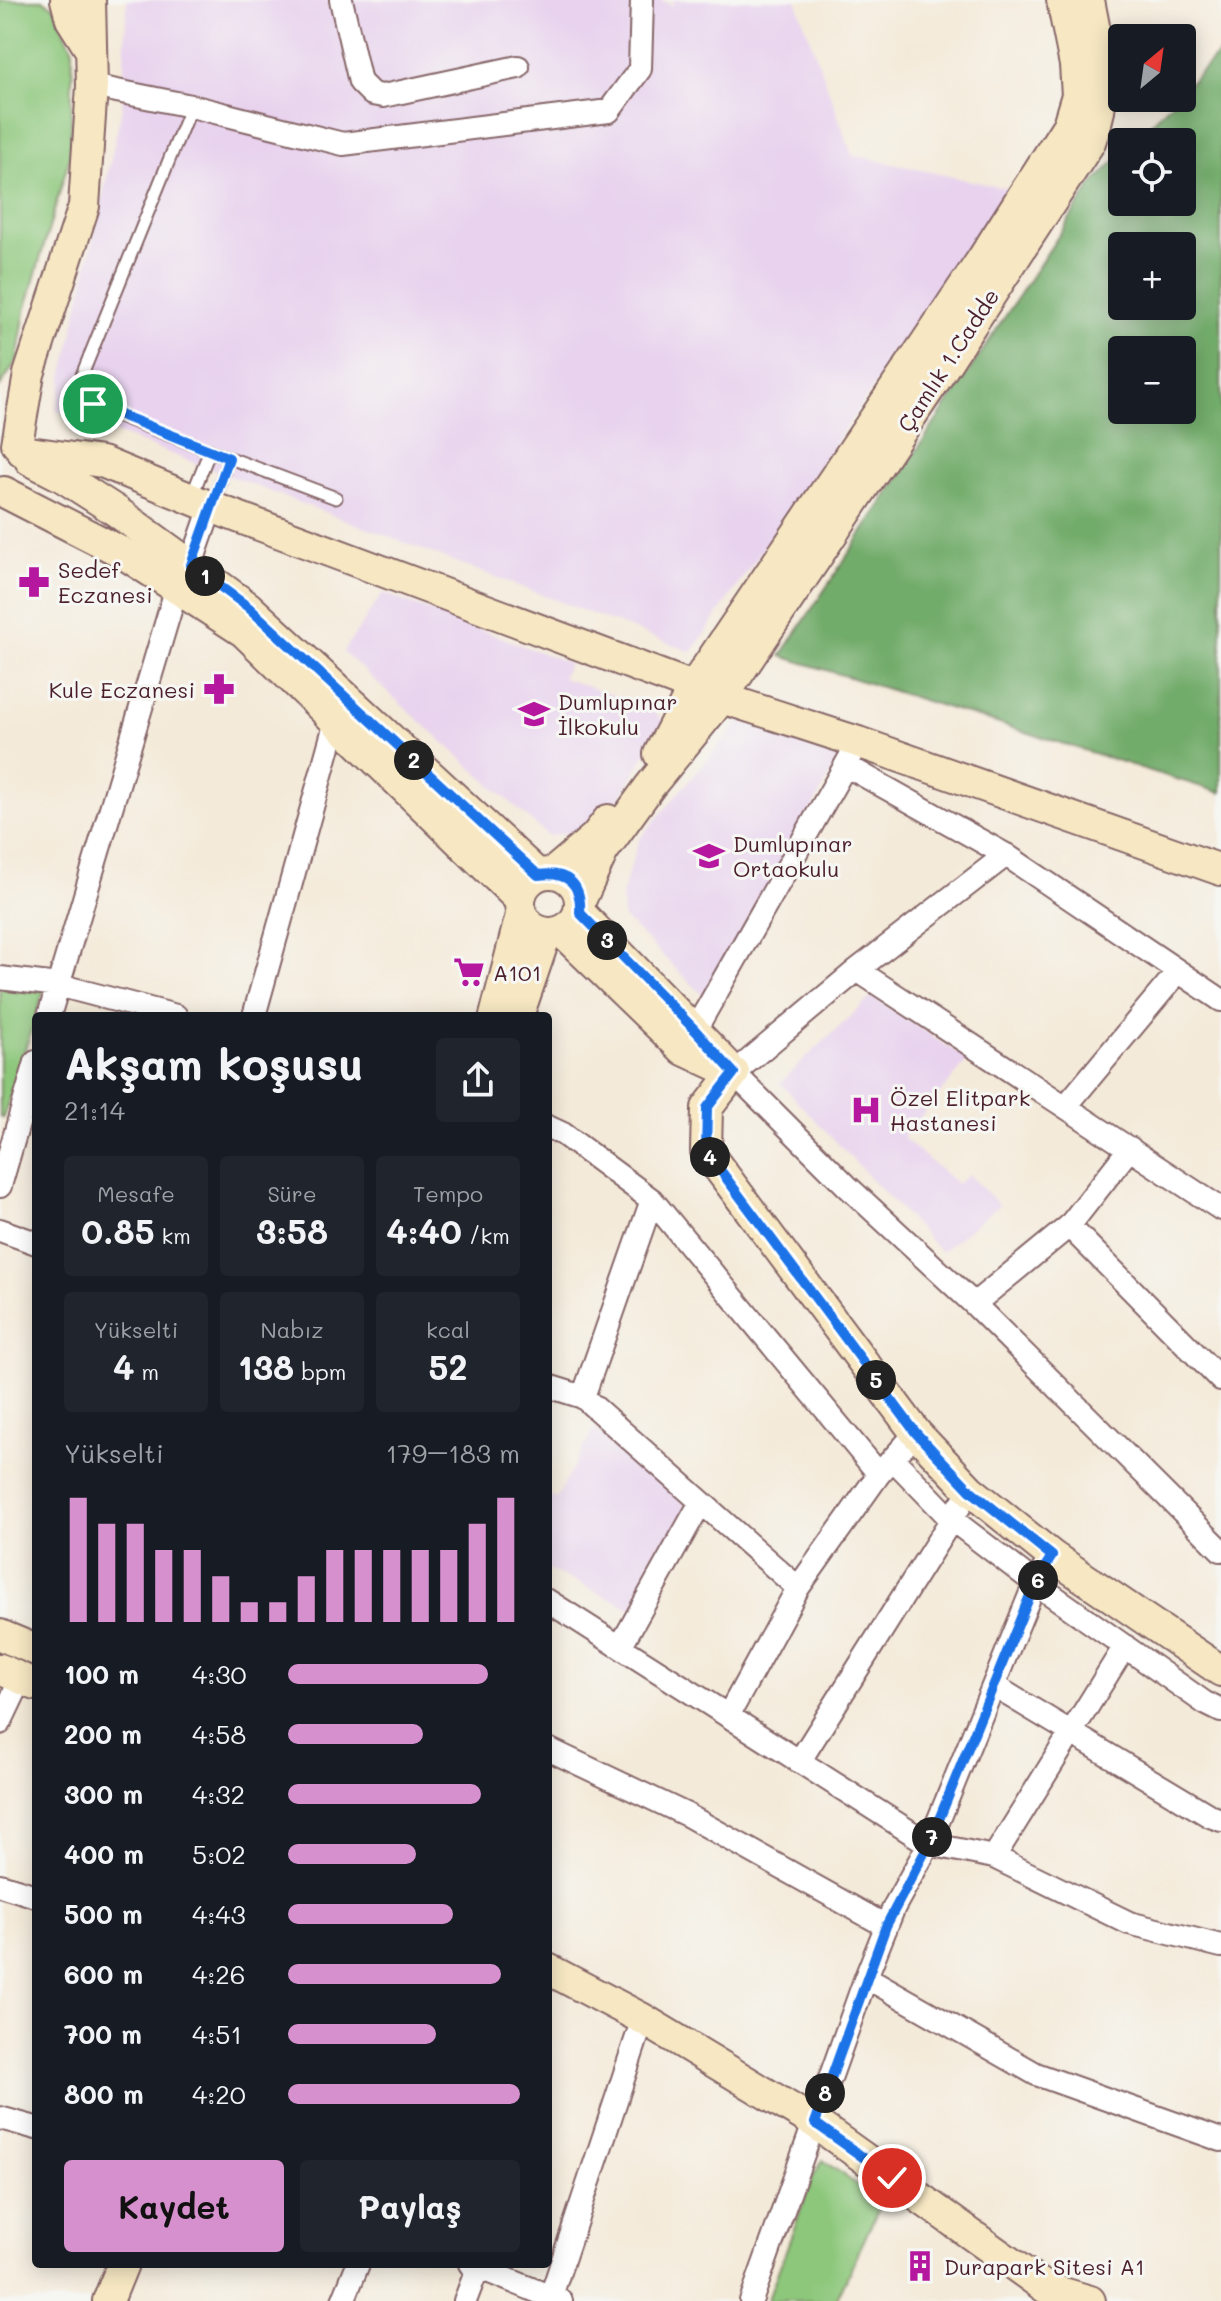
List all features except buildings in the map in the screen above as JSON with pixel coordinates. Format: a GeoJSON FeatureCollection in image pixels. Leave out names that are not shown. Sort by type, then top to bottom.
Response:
{"type":"FeatureCollection","features":[{"type":"Feature","properties":{"kind":"street"},"geometry":{"type":"LineString","coordinates":[[341,0],[360,82],[372,94],[383,96],[518,67]]}},
{"type":"Feature","properties":{"kind":"street"},"geometry":{"type":"LineString","coordinates":[[92,86],[191,106],[343,144],[609,111],[640,69],[642,0]]}},
{"type":"Feature","properties":{"kind":"street"},"geometry":{"type":"LineString","coordinates":[[496,1012],[525,884],[546,874],[595,837],[651,768],[694,686],[1021,224],[1068,125],[1077,95],[1075,65],[1062,0]]}},
{"type":"Feature","properties":{"kind":"street","name":"Çamlık 1.Cadde"},"geometry":{"type":"LineString","coordinates":[[520,1012],[603,851],[650,786],[722,698],[1021,224],[1090,142],[1100,116],[1103,96],[1101,65],[1089,0]]}},
{"type":"Feature","properties":{"kind":"street"},"geometry":{"type":"LineString","coordinates":[[2,492],[19,483],[26,467],[13,443],[29,374],[84,206],[92,86],[89,48],[70,5]]}},
{"type":"Feature","properties":{"kind":"street"},"geometry":{"type":"LineString","coordinates":[[13,443],[102,462],[694,686],[852,754],[1221,870]]}},
{"type":"Feature","properties":{"kind":"street"},"geometry":{"type":"LineString","coordinates":[[13,443],[76,485],[184,576],[244,632],[520,907],[531,928],[567,919]]}},
{"type":"Feature","properties":{"kind":"street"},"geometry":{"type":"LineString","coordinates":[[2,492],[121,552],[184,576],[248,607],[546,874],[567,877],[576,887],[567,919]]}},
{"type":"Feature","properties":{"kind":"street"},"geometry":{"type":"LineString","coordinates":[[50,1012],[184,576],[201,502]]}},
{"type":"Feature","properties":{"kind":"street"},"geometry":{"type":"LineString","coordinates":[[255,1012],[336,721]]}},
{"type":"Feature","properties":{"kind":"street"},"geometry":{"type":"LineString","coordinates":[[852,754],[1221,1000]]}},
{"type":"Feature","properties":{"kind":"street"},"geometry":{"type":"LineString","coordinates":[[695,1030],[852,754]]}},
{"type":"Feature","properties":{"kind":"street"},"geometry":{"type":"LineString","coordinates":[[1006,855],[857,970],[734,1073],[707,1108],[706,1151],[916,1433],[970,1490],[1052,1556],[1221,1671]]}},
{"type":"Feature","properties":{"kind":"street"},"geometry":{"type":"LineString","coordinates":[[567,919],[695,1030],[847,1186],[974,1304],[1219,1545]]}},
{"type":"Feature","properties":{"kind":"street"},"geometry":{"type":"LineString","coordinates":[[567,919],[684,1050],[734,1073]]}},
{"type":"Feature","properties":{"kind":"street"},"geometry":{"type":"LineString","coordinates":[[857,970],[1220,1207]]}},
{"type":"Feature","properties":{"kind":"street"},"geometry":{"type":"LineString","coordinates":[[1066,1106],[1177,973]]}},
{"type":"Feature","properties":{"kind":"street"},"geometry":{"type":"LineString","coordinates":[[0,978],[58,985],[161,1012]]}},
{"type":"Feature","properties":{"kind":"street"},"geometry":{"type":"LineString","coordinates":[[0,1186],[32,1076]]}},
{"type":"Feature","properties":{"kind":"street"},"geometry":{"type":"LineString","coordinates":[[552,1129],[652,1200],[886,1467],[1035,1583],[1205,1703],[1221,1711]]}},
{"type":"Feature","properties":{"kind":"street"},"geometry":{"type":"LineString","coordinates":[[974,1304],[1069,1226],[1130,1148]]}},
{"type":"Feature","properties":{"kind":"street"},"geometry":{"type":"LineString","coordinates":[[583,1397],[652,1200]]}},
{"type":"Feature","properties":{"kind":"street"},"geometry":{"type":"LineString","coordinates":[[1069,1226],[1220,1378]]}},
{"type":"Feature","properties":{"kind":"street"},"geometry":{"type":"LineString","coordinates":[[0,1230],[32,1242]]}},
{"type":"Feature","properties":{"kind":"street"},"geometry":{"type":"LineString","coordinates":[[552,1387],[583,1397],[798,1588]]}},
{"type":"Feature","properties":{"kind":"street"},"geometry":{"type":"LineString","coordinates":[[728,1716],[798,1588],[886,1467],[916,1433]]}},
{"type":"Feature","properties":{"kind":"street"},"geometry":{"type":"LineString","coordinates":[[799,1762],[970,1490]]}},
{"type":"Feature","properties":{"kind":"street"},"geometry":{"type":"LineString","coordinates":[[620,1647],[701,1502]]}},
{"type":"Feature","properties":{"kind":"street"},"geometry":{"type":"LineString","coordinates":[[751,2301],[886,1926],[929,1844],[1035,1583],[1052,1556]]}},
{"type":"Feature","properties":{"kind":"street"},"geometry":{"type":"LineString","coordinates":[[552,1604],[929,1844],[994,1857],[1129,1923],[1221,1946]]}},
{"type":"Feature","properties":{"kind":"street"},"geometry":{"type":"LineString","coordinates":[[0,1635],[32,1648]]}},
{"type":"Feature","properties":{"kind":"street"},"geometry":{"type":"LineString","coordinates":[[994,1857],[1125,1646]]}},
{"type":"Feature","properties":{"kind":"street"},"geometry":{"type":"LineString","coordinates":[[0,1723],[19,1678]]}},
{"type":"Feature","properties":{"kind":"street"},"geometry":{"type":"LineString","coordinates":[[994,1686],[1221,1820]]}},
{"type":"Feature","properties":{"kind":"street"},"geometry":{"type":"LineString","coordinates":[[552,1751],[687,1815],[886,1926]]}},
{"type":"Feature","properties":{"kind":"street"},"geometry":{"type":"LineString","coordinates":[[0,1885],[32,1895]]}},
{"type":"Feature","properties":{"kind":"street"},"geometry":{"type":"LineString","coordinates":[[552,1971],[643,2019],[815,2123],[1057,2296],[1090,2301]]}},
{"type":"Feature","properties":{"kind":"street"},"geometry":{"type":"LineString","coordinates":[[866,1977],[1036,2074],[1221,2140]]}},
{"type":"Feature","properties":{"kind":"street"},"geometry":{"type":"LineString","coordinates":[[481,2268],[556,2298],[643,2019]]}},
{"type":"Feature","properties":{"kind":"street"},"geometry":{"type":"LineString","coordinates":[[0,2118],[32,2127]]}},
{"type":"Feature","properties":{"kind":"street"},"geometry":{"type":"LineString","coordinates":[[108,2301],[121,2268]]}},
{"type":"Feature","properties":{"kind":"street"},"geometry":{"type":"LineString","coordinates":[[343,2301],[356,2268]]}},
{"type":"Feature","properties":{"kind":"street"},"geometry":{"type":"LineString","coordinates":[[465,2301],[473,2268]]}},
{"type":"Feature","properties":{"kind":"lane"},"geometry":{"type":"LineString","coordinates":[[191,106],[82,375],[82,384],[88,399],[100,409],[336,498]]}},
{"type":"Feature","properties":{"kind":"lane"},"geometry":{"type":"LineString","coordinates":[[201,502],[210,450]]}},
{"type":"Feature","properties":{"kind":"lane"},"geometry":{"type":"LineString","coordinates":[[201,502],[229,458]]}},
{"type":"Feature","properties":{"kind":"shaded area"},"geometry":{"type":"Polygon","coordinates":[[[127,0],[661,0],[674,6],[672,0],[796,0],[852,155],[1009,189],[692,652],[56,410],[122,108],[127,0]]]}},
{"type":"Feature","properties":{"kind":"shaded area","name":"Dumlupınar İlkokulu"},"geometry":{"type":"Polygon","coordinates":[[[383,593],[569,663],[562,678],[646,706],[665,722],[613,809],[584,830],[548,836],[343,652],[383,593]]]}},
{"type":"Feature","properties":{"kind":"shaded area","name":"Dumlupınar Ortaokulu"},"geometry":{"type":"Polygon","coordinates":[[[741,720],[839,759],[707,999],[623,917],[622,893],[640,838],[741,720]]]}},
{"type":"Feature","properties":{"kind":"shaded area","name":"Özel Elitpark Hastanesi"},"geometry":{"type":"Polygon","coordinates":[[[872,996],[968,1060],[903,1138],[957,1184],[969,1175],[999,1205],[941,1252],[780,1083],[872,996]]]}},
{"type":"Feature","properties":{"kind":"shaded area"},"geometry":{"type":"Polygon","coordinates":[[[595,1427],[687,1506],[636,1611],[552,1571],[552,1498],[556,1499],[595,1427]]]}},
{"type":"Feature","properties":{"kind":"green space"},"geometry":{"type":"Polygon","coordinates":[[[0,0],[42,0],[54,7],[73,50],[70,156],[25,311],[17,360],[0,387],[0,0]]]}},
{"type":"Feature","properties":{"kind":"green space"},"geometry":{"type":"Polygon","coordinates":[[[1221,51],[1221,793],[781,656],[1092,185],[1108,168],[1108,216],[1196,216],[1196,128],[1147,128],[1162,112],[1196,112],[1196,77],[1221,51]]]}},
{"type":"Feature","properties":{"kind":"green space"},"geometry":{"type":"Polygon","coordinates":[[[0,984],[44,990],[37,1012],[32,1012],[32,1027],[3,1118],[0,1117],[0,984]]]}},
{"type":"Feature","properties":{"kind":"green space"},"geometry":{"type":"Polygon","coordinates":[[[823,2160],[881,2203],[836,2301],[767,2301],[814,2175],[823,2160]]]}},
{"type":"Feature","properties":{"kind":"place","name":"Sedef Eczanesi"},"geometry":{"type":"Point","coordinates":[34,582]}},
{"type":"Feature","properties":{"kind":"place","name":"Kule Eczanesi"},"geometry":{"type":"Point","coordinates":[219,689]}},
{"type":"Feature","properties":{"kind":"place","name":"Dumlupınar İlkokulu"},"geometry":{"type":"Point","coordinates":[534,714]}},
{"type":"Feature","properties":{"kind":"place","name":"Dumlupınar Ortaokulu"},"geometry":{"type":"Point","coordinates":[709,856]}},
{"type":"Feature","properties":{"kind":"place","name":"A101"},"geometry":{"type":"Point","coordinates":[469,972]}},
{"type":"Feature","properties":{"kind":"place","name":"Özel Elitpark Hastanesi"},"geometry":{"type":"Point","coordinates":[866,1110]}},
{"type":"Feature","properties":{"kind":"place","name":"Durapark Sitesi A1"},"geometry":{"type":"Point","coordinates":[920,2266]}},
{"type":"Feature","properties":{"kind":"route"},"geometry":{"type":"LineString","coordinates":[[93,404],[229,458],[191,565],[248,607],[538,875],[554,872],[567,877],[576,887],[581,899],[580,913],[734,1073],[707,1108],[706,1151],[916,1433],[970,1490],[1052,1556],[1035,1583],[929,1844],[894,1907],[815,2123],[892,2178]]}}]}
